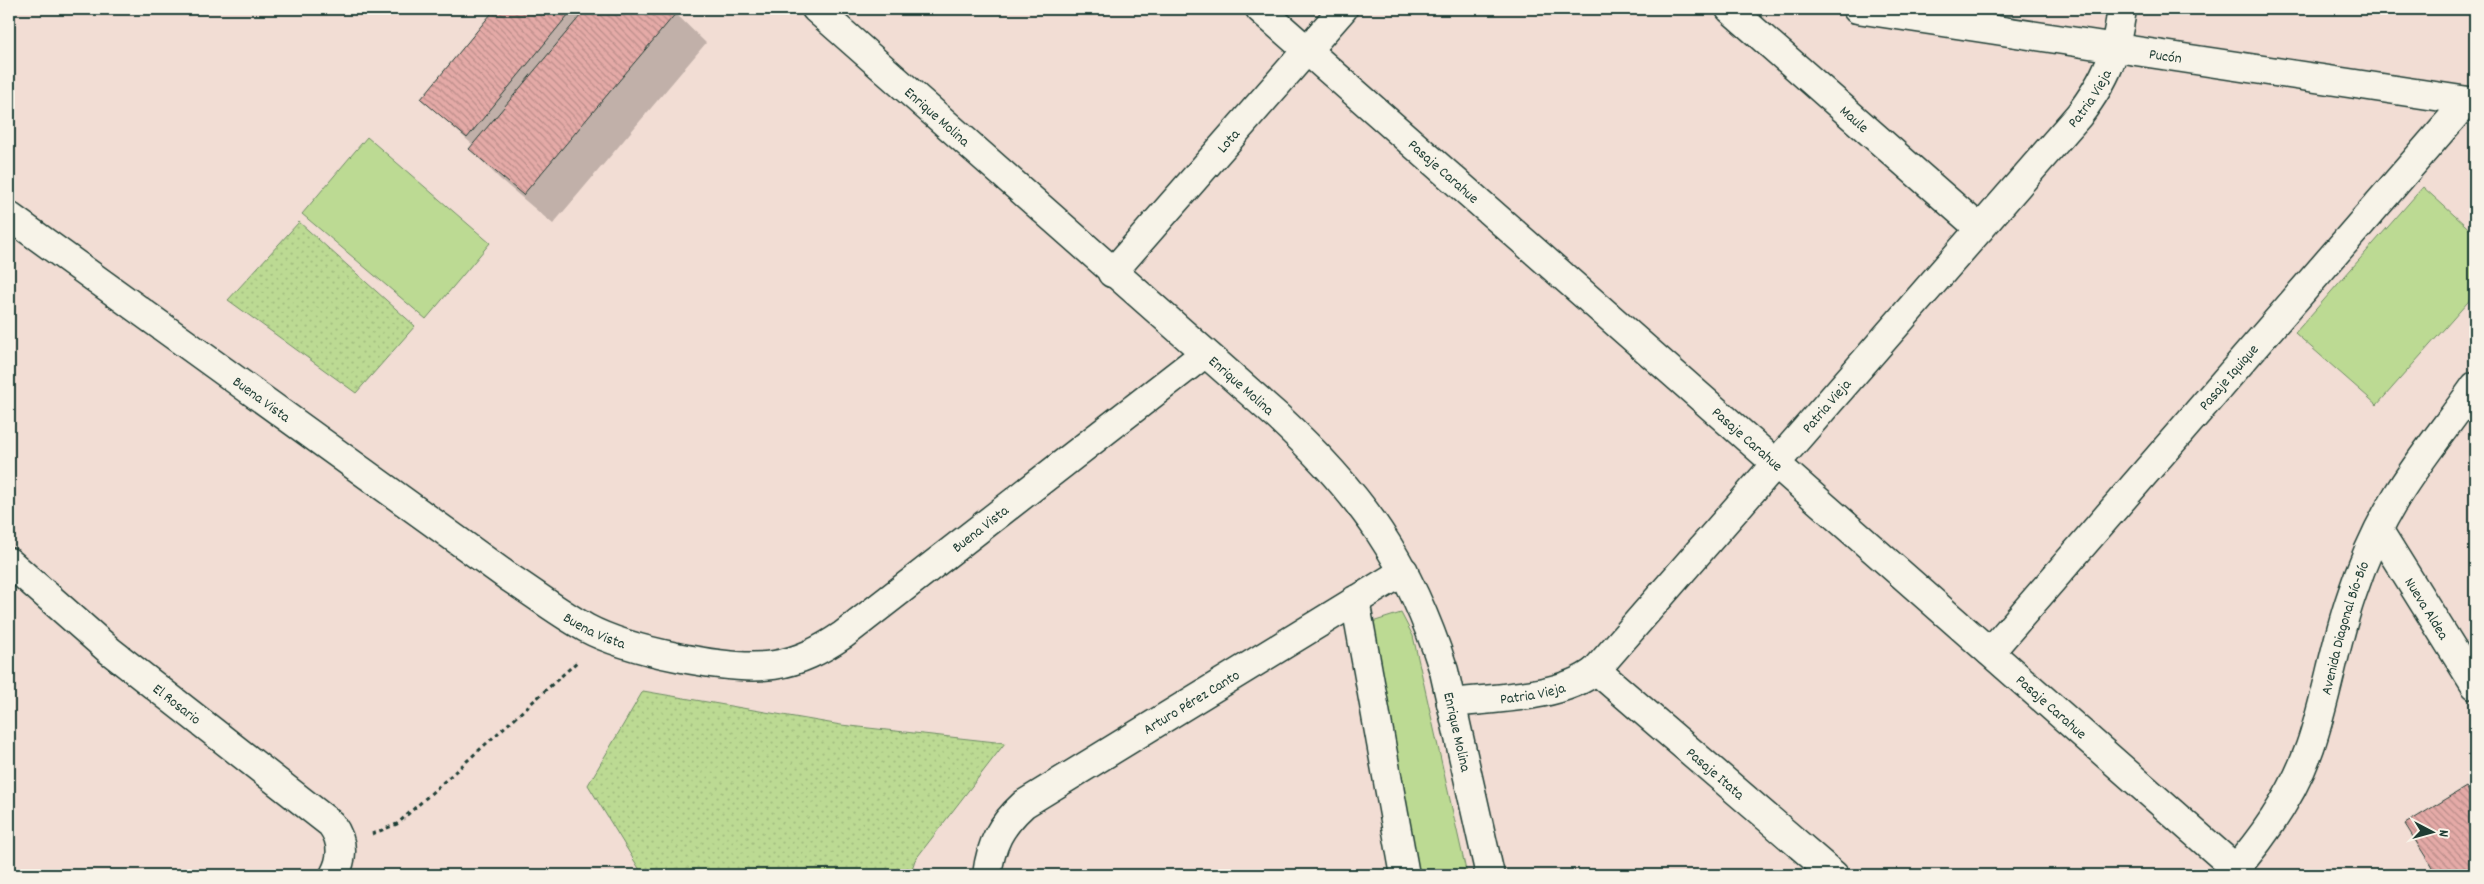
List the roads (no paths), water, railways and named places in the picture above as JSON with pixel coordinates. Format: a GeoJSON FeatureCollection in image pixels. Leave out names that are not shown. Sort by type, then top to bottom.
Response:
{"type":"FeatureCollection","features":[{"type":"Feature","properties":{"kind":"street","name":"Enrique Molina"},"geometry":{"type":"LineString","coordinates":[[816,9],[1278,418],[1333,470],[1358,500],[1404,571],[1422,607],[1434,640],[1444,671],[1490,875]]}},
{"type":"Feature","properties":{"kind":"street","name":"Pasaje Carahue"},"geometry":{"type":"LineString","coordinates":[[1260,9],[1990,652],[2233,872]]}},
{"type":"Feature","properties":{"kind":"street","name":"Lota"},"geometry":{"type":"LineString","coordinates":[[1112,272],[1343,9]]}},
{"type":"Feature","properties":{"kind":"street","name":"Maule"},"geometry":{"type":"LineString","coordinates":[[1730,9],[1980,229]]}},
{"type":"Feature","properties":{"kind":"street","name":"Pucón"},"geometry":{"type":"LineString","coordinates":[[1857,9],[2471,102]]}},
{"type":"Feature","properties":{"kind":"street","name":"Patria Vieja"},"geometry":{"type":"LineString","coordinates":[[1451,703],[1562,688],[1575,684],[1596,670],[2085,107],[2102,82],[2116,48],[2122,9]]}},
{"type":"Feature","properties":{"kind":"street","name":"Pasaje Iquique"},"geometry":{"type":"LineString","coordinates":[[1990,652],[2471,102]]}},
{"type":"Feature","properties":{"kind":"street","name":"Buena Vista"},"geometry":{"type":"LineString","coordinates":[[9,216],[507,576],[573,620],[605,637],[656,652],[747,666],[774,665],[800,659],[822,649],[1204,354]]}},
{"type":"Feature","properties":{"kind":"street","name":"Avenida Diagonal Bío-Bío"},"geometry":{"type":"LineString","coordinates":[[2233,872],[2258,843],[2277,814],[2294,784],[2310,748],[2351,596],[2379,531],[2398,494],[2475,386]]}},
{"type":"Feature","properties":{"kind":"street","name":"Nueva Aldea"},"geometry":{"type":"LineString","coordinates":[[2379,531],[2475,685]]}},
{"type":"Feature","properties":{"kind":"street","name":"El Rosario"},"geometry":{"type":"LineString","coordinates":[[9,562],[110,651],[325,818],[338,834],[342,846],[340,859],[334,875]]}},
{"type":"Feature","properties":{"kind":"street","name":"Arturo Pérez Canto"},"geometry":{"type":"LineString","coordinates":[[987,875],[992,848],[1012,816],[1037,795],[1404,571]]}},
{"type":"Feature","properties":{"kind":"street"},"geometry":{"type":"LineString","coordinates":[[1355,600],[1405,875]]}},
{"type":"Feature","properties":{"kind":"street","name":"Pasaje Itata"},"geometry":{"type":"LineString","coordinates":[[1596,670],[1834,875]]}}]}
